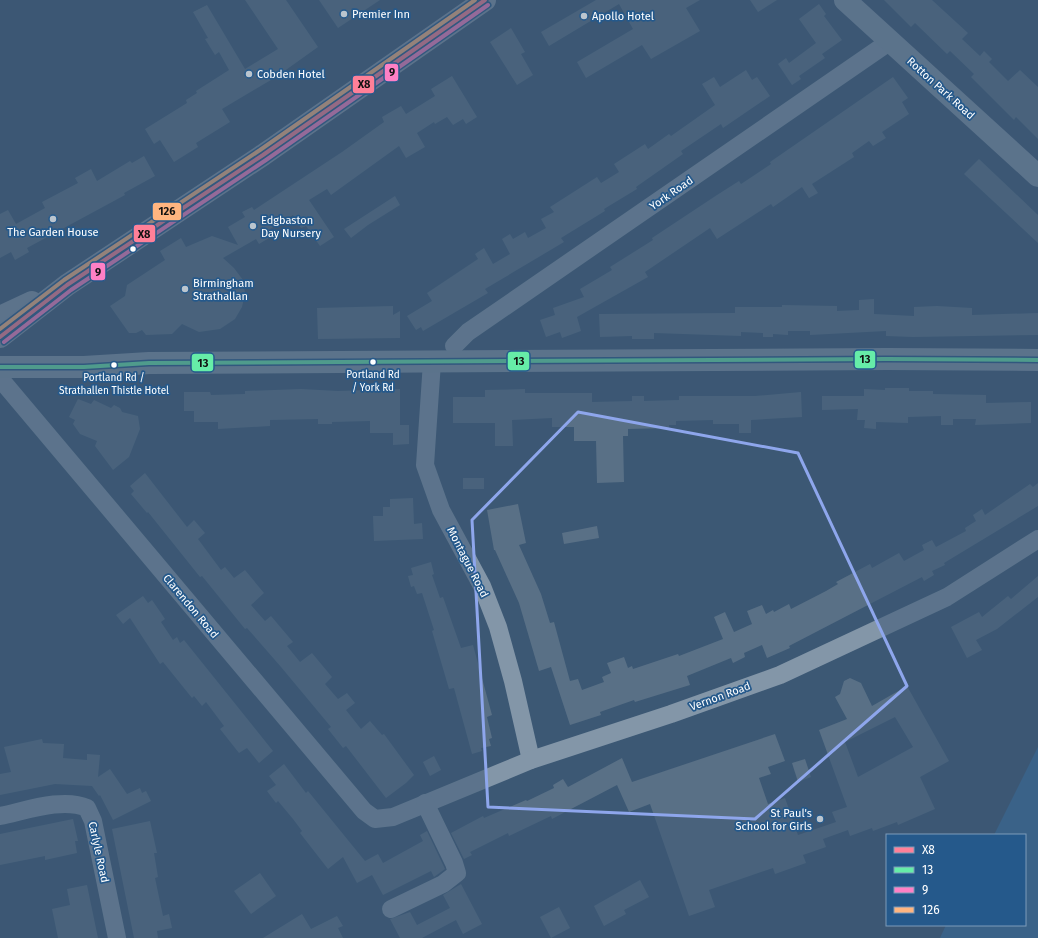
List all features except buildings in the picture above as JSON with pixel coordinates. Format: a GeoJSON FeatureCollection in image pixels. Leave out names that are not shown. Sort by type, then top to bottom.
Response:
{"type":"FeatureCollection","features":[{"type":"Feature","properties":{"kind":"highway"},"geometry":{"type":"LineString","coordinates":[[0,338],[67,285],[263,155],[485,0]]}},
{"type":"Feature","properties":{"kind":"highway"},"geometry":{"type":"LineString","coordinates":[[0,317],[67,285]]}},
{"type":"Feature","properties":{"kind":"main road","name":"Rotton Park Road"},"geometry":{"type":"LineString","coordinates":[[845,0],[889,42],[1036,170]]}},
{"type":"Feature","properties":{"kind":"main road"},"geometry":{"type":"LineString","coordinates":[[1,374],[149,363],[887,359],[1038,360]]}},
{"type":"Feature","properties":{"kind":"street","name":"York Road"},"geometry":{"type":"LineString","coordinates":[[454,346],[468,332],[889,42]]}},
{"type":"Feature","properties":{"kind":"street","name":"Montague Road"},"geometry":{"type":"LineString","coordinates":[[432,362],[425,465],[441,510],[482,586],[498,627],[513,681],[531,760]]}},
{"type":"Feature","properties":{"kind":"street","name":"Clarendon Road"},"geometry":{"type":"LineString","coordinates":[[1,374],[364,811],[375,819],[386,818]]}},
{"type":"Feature","properties":{"kind":"street","name":"Vernon Road"},"geometry":{"type":"LineString","coordinates":[[386,818],[531,760],[671,714],[780,674],[947,597],[1038,539]]}},
{"type":"Feature","properties":{"kind":"street","name":"Carlyle Road"},"geometry":{"type":"LineString","coordinates":[[0,816],[65,803],[77,804],[87,808],[93,821],[117,938]]}},
{"type":"Feature","properties":{"kind":"street"},"geometry":{"type":"LineString","coordinates":[[391,909],[443,884],[457,873],[425,803]]}},
{"type":"Feature","properties":{"kind":"highlighted area"},"geometry":{"type":"Polygon","coordinates":[[[578,412],[798,453],[907,686],[755,819],[488,807],[472,520],[578,412]]]}},
{"type":"Feature","properties":{"kind":"shaded area"},"geometry":{"type":"Polygon","coordinates":[[[1038,747],[1038,938],[940,938],[946,926],[1026,926],[1026,834],[994,834],[1038,747]]]}},
{"type":"Feature","properties":{"kind":"transit line","name":"126"},"geometry":{"type":"LineString","coordinates":[[0,329],[64,280],[260,150],[475,0]]}},
{"type":"Feature","properties":{"kind":"transit line","name":"X8"},"geometry":{"type":"LineString","coordinates":[[0,337],[67,285],[263,155],[485,0]]}},
{"type":"Feature","properties":{"kind":"transit line","name":"9"},"geometry":{"type":"LineString","coordinates":[[4,342],[71,290],[266,160],[488,5]]}},
{"type":"Feature","properties":{"kind":"transit line","name":"13"},"geometry":{"type":"LineString","coordinates":[[0,367],[84,367],[149,363],[887,359],[1038,360]]}},
{"type":"Feature","properties":{"kind":"place","name":"Premier Inn"},"geometry":{"type":"Point","coordinates":[344,14]}},
{"type":"Feature","properties":{"kind":"place","name":"Apollo Hotel"},"geometry":{"type":"Point","coordinates":[584,16]}},
{"type":"Feature","properties":{"kind":"place","name":"Cobden Hotel"},"geometry":{"type":"Point","coordinates":[249,74]}},
{"type":"Feature","properties":{"kind":"place","name":"The Garden House"},"geometry":{"type":"Point","coordinates":[53,219]}},
{"type":"Feature","properties":{"kind":"place","name":"Edgbaston Day Nursery"},"geometry":{"type":"Point","coordinates":[253,226]}},
{"type":"Feature","properties":{"kind":"place","name":"Birmingham Strathallan"},"geometry":{"type":"Point","coordinates":[185,289]}},
{"type":"Feature","properties":{"kind":"place","name":"Portland Rd / York Rd"},"geometry":{"type":"Point","coordinates":[373,362]}},
{"type":"Feature","properties":{"kind":"place","name":"Portland Rd / Strathallen Thistle Hotel"},"geometry":{"type":"Point","coordinates":[114,365]}},
{"type":"Feature","properties":{"kind":"place","name":"St Paul's School for Girls"},"geometry":{"type":"Point","coordinates":[820,819]}}]}
